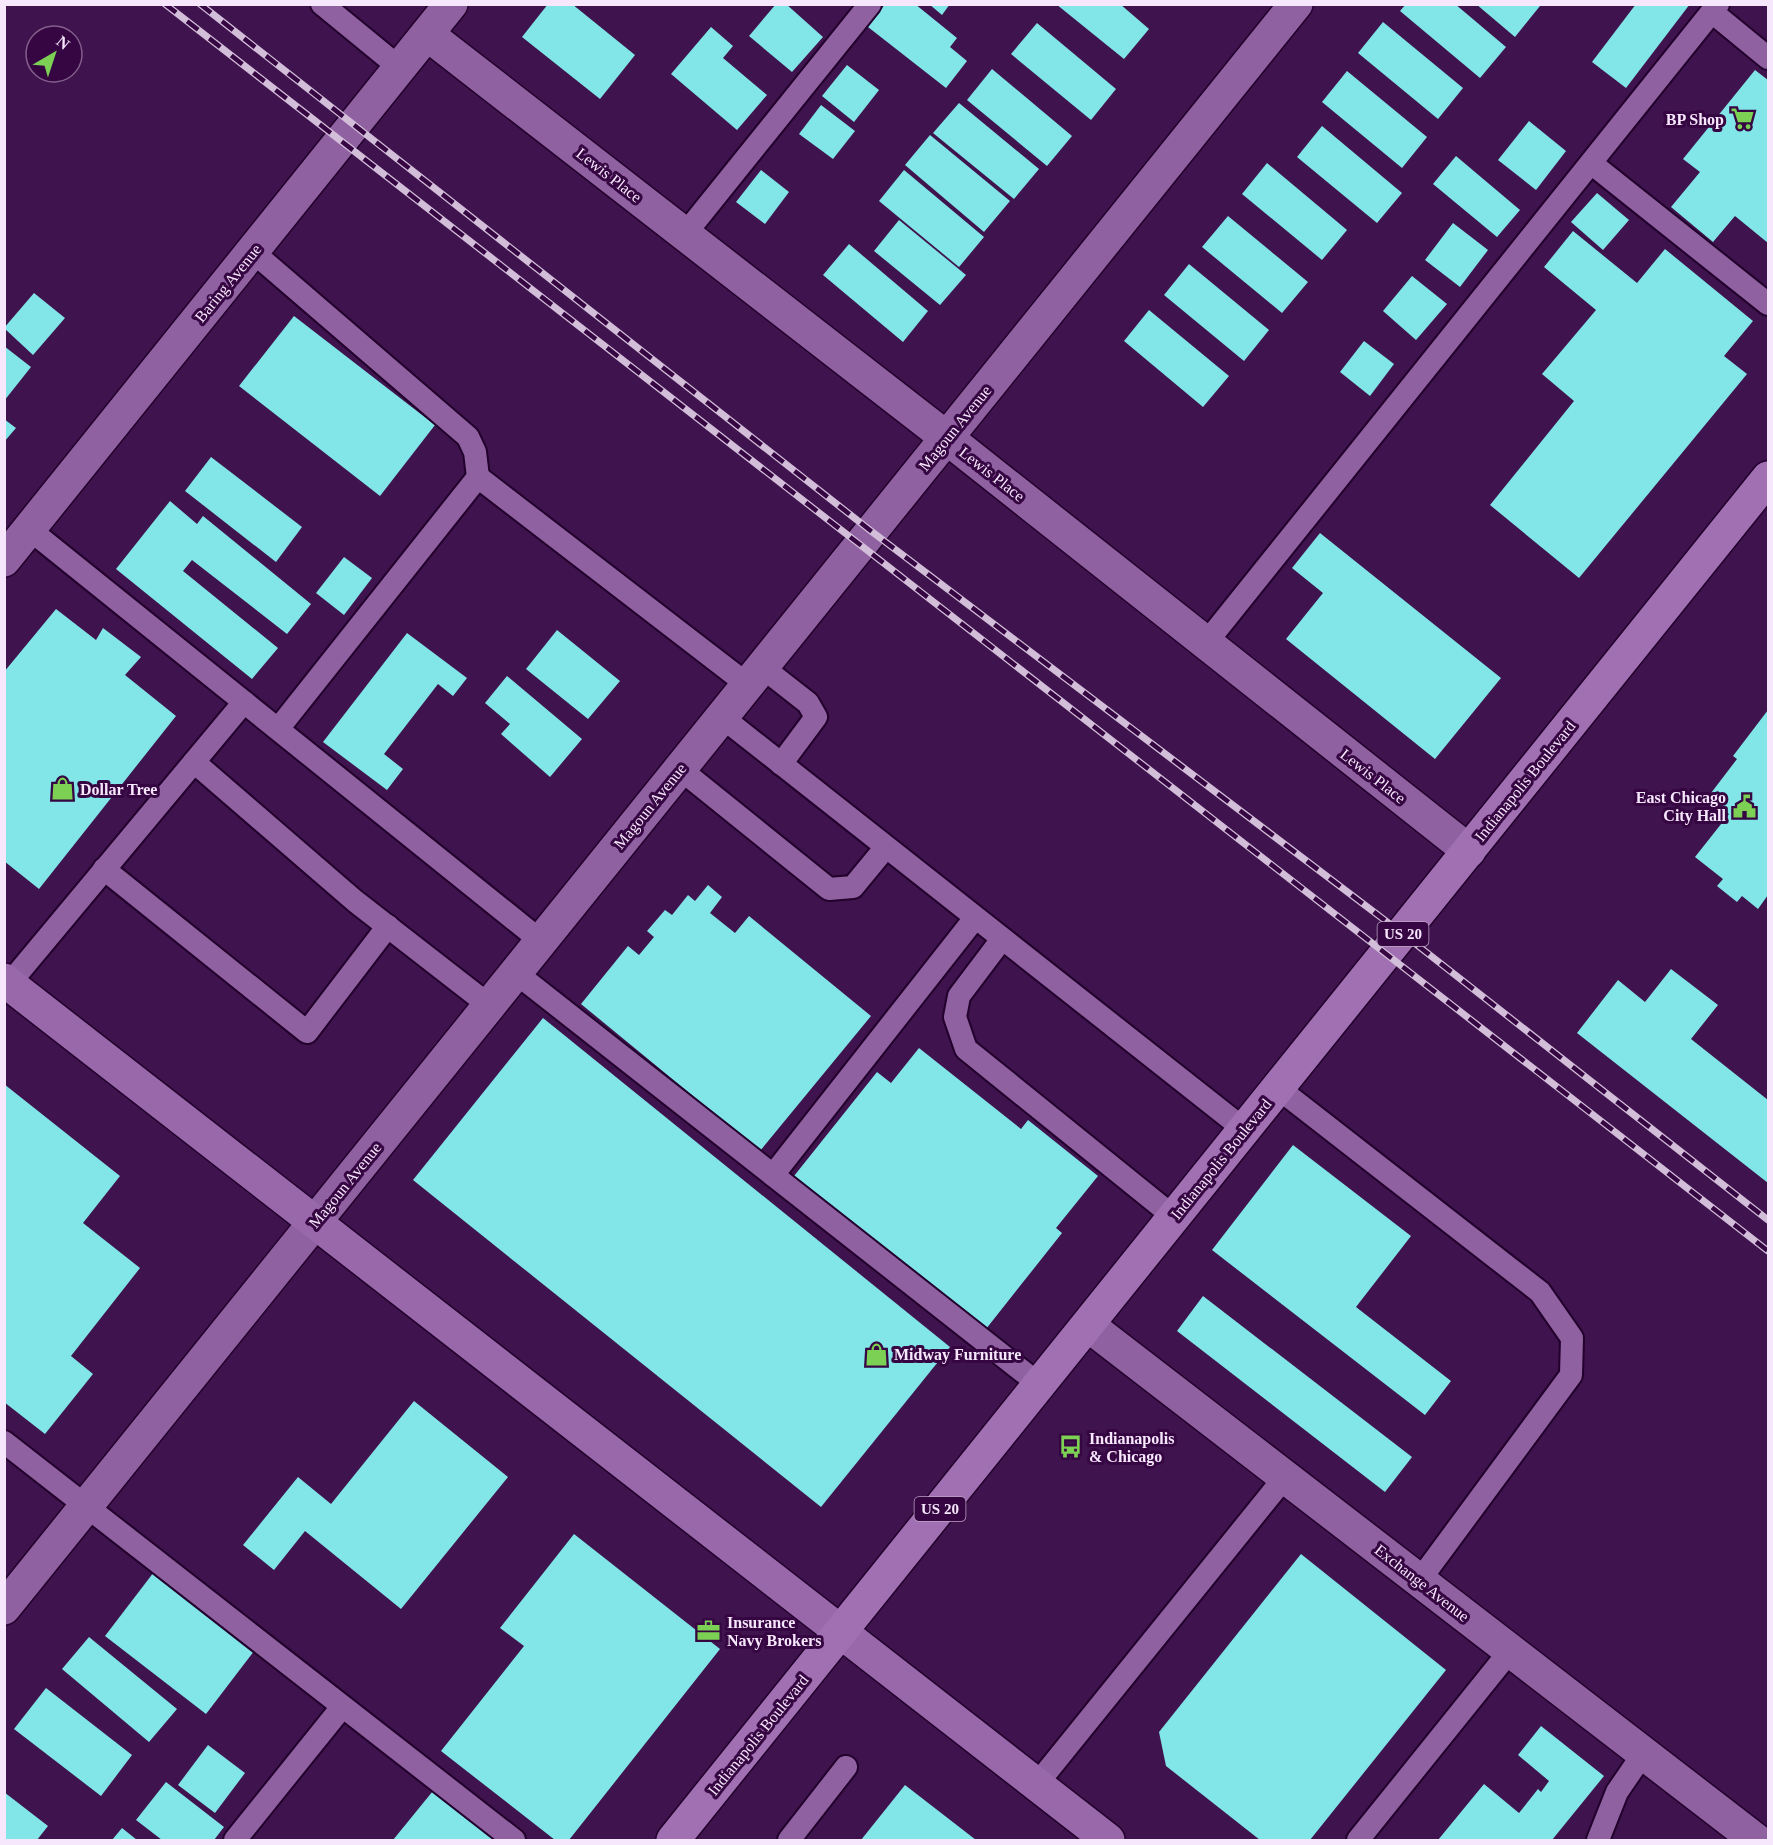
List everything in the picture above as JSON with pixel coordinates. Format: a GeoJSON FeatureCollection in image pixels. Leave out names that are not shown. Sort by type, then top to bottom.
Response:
{"type":"FeatureCollection","features":[{"type":"Feature","properties":{"kind":"main road","name":"Indianapolis Boulevard"},"geometry":{"type":"LineString","coordinates":[[673,1840],[1768,478]]}},
{"type":"Feature","properties":{"kind":"main road"},"geometry":{"type":"LineString","coordinates":[[7,982],[1108,1840]]}},
{"type":"Feature","properties":{"kind":"street","name":"Baring Avenue"},"geometry":{"type":"LineString","coordinates":[[4,560],[451,4]]}},
{"type":"Feature","properties":{"kind":"street","name":"Magoun Avenue"},"geometry":{"type":"LineString","coordinates":[[4,1608],[947,438],[1290,7]]}},
{"type":"Feature","properties":{"kind":"street","name":"Lewis Place"},"geometry":{"type":"LineString","coordinates":[[427,34],[947,438],[1469,851]]}},
{"type":"Feature","properties":{"kind":"street","name":"Exchange Avenue"},"geometry":{"type":"LineString","coordinates":[[1088,1324],[1756,1840]]}},
{"type":"Feature","properties":{"kind":"lane"},"geometry":{"type":"LineString","coordinates":[[322,4],[400,68]]}},
{"type":"Feature","properties":{"kind":"lane"},"geometry":{"type":"LineString","coordinates":[[686,234],[870,4]]}},
{"type":"Feature","properties":{"kind":"lane"},"geometry":{"type":"LineString","coordinates":[[1206,643],[1715,8],[1768,58]]}},
{"type":"Feature","properties":{"kind":"lane"},"geometry":{"type":"LineString","coordinates":[[1591,163],[1765,293]]}},
{"type":"Feature","properties":{"kind":"lane"},"geometry":{"type":"LineString","coordinates":[[253,252],[468,437],[475,452],[478,477],[278,729]]}},
{"type":"Feature","properties":{"kind":"lane"},"geometry":{"type":"LineString","coordinates":[[478,477],[755,676],[808,703],[816,717],[781,764]]}},
{"type":"Feature","properties":{"kind":"lane"},"geometry":{"type":"LineString","coordinates":[[29,529],[541,941]]}},
{"type":"Feature","properties":{"kind":"lane"},"geometry":{"type":"LineString","coordinates":[[7,982],[244,702]]}},
{"type":"Feature","properties":{"kind":"lane"},"geometry":{"type":"LineString","coordinates":[[722,717],[1245,1130]]}},
{"type":"Feature","properties":{"kind":"lane"},"geometry":{"type":"LineString","coordinates":[[194,762],[388,926],[490,1005]]}},
{"type":"Feature","properties":{"kind":"lane"},"geometry":{"type":"LineString","coordinates":[[680,770],[829,889],[853,887],[886,848]]}},
{"type":"Feature","properties":{"kind":"lane"},"geometry":{"type":"LineString","coordinates":[[104,869],[307,1032],[388,926]]}},
{"type":"Feature","properties":{"kind":"lane"},"geometry":{"type":"LineString","coordinates":[[773,1175],[975,918]]}},
{"type":"Feature","properties":{"kind":"lane"},"geometry":{"type":"LineString","coordinates":[[1002,939],[959,996],[955,1017],[966,1049],[1174,1217]]}},
{"type":"Feature","properties":{"kind":"lane"},"geometry":{"type":"LineString","coordinates":[[516,973],[1040,1385]]}},
{"type":"Feature","properties":{"kind":"lane"},"geometry":{"type":"LineString","coordinates":[[1278,1088],[1540,1292],[1572,1338],[1570,1375],[1419,1581]]}},
{"type":"Feature","properties":{"kind":"lane"},"geometry":{"type":"LineString","coordinates":[[4,1442],[514,1840]]}},
{"type":"Feature","properties":{"kind":"lane"},"geometry":{"type":"LineString","coordinates":[[1037,1784],[1285,1477]]}},
{"type":"Feature","properties":{"kind":"lane"},"geometry":{"type":"LineString","coordinates":[[1358,1840],[1510,1651]]}},
{"type":"Feature","properties":{"kind":"lane"},"geometry":{"type":"LineString","coordinates":[[235,1840],[342,1707]]}},
{"type":"Feature","properties":{"kind":"lane"},"geometry":{"type":"LineString","coordinates":[[1598,1840],[1617,1792],[1643,1754]]}},
{"type":"Feature","properties":{"kind":"lane"},"geometry":{"type":"LineString","coordinates":[[789,1840],[846,1767]]}},
{"type":"Feature","properties":{"kind":"building"},"geometry":{"type":"Polygon","coordinates":[[[548,4],[572,4],[635,55],[600,99],[522,37],[548,4]]]}},
{"type":"Feature","properties":{"kind":"building"},"geometry":{"type":"Polygon","coordinates":[[[776,4],[786,4],[823,37],[792,72],[749,36],[776,4]]]}},
{"type":"Feature","properties":{"kind":"building"},"geometry":{"type":"Polygon","coordinates":[[[885,4],[915,4],[957,38],[950,47],[967,61],[946,88],[868,27],[885,4]]]}},
{"type":"Feature","properties":{"kind":"building"},"geometry":{"type":"Polygon","coordinates":[[[929,4],[950,4],[942,15],[929,4]]]}},
{"type":"Feature","properties":{"kind":"building"},"geometry":{"type":"Polygon","coordinates":[[[1056,4],[1120,4],[1149,29],[1124,59],[1056,4]]]}},
{"type":"Feature","properties":{"kind":"building"},"geometry":{"type":"Polygon","coordinates":[[[1406,4],[1455,4],[1506,47],[1480,78],[1400,11],[1406,4]]]}},
{"type":"Feature","properties":{"kind":"building"},"geometry":{"type":"Polygon","coordinates":[[[1476,4],[1537,4],[1540,6],[1515,37],[1476,4]]]}},
{"type":"Feature","properties":{"kind":"building"},"geometry":{"type":"Polygon","coordinates":[[[1636,4],[1690,4],[1626,88],[1592,62],[1636,4]]]}},
{"type":"Feature","properties":{"kind":"building"},"geometry":{"type":"Polygon","coordinates":[[[1383,22],[1463,88],[1438,119],[1358,53],[1383,22]]]}},
{"type":"Feature","properties":{"kind":"building"},"geometry":{"type":"Polygon","coordinates":[[[1037,23],[1116,89],[1091,120],[1011,54],[1037,23]]]}},
{"type":"Feature","properties":{"kind":"building"},"geometry":{"type":"Polygon","coordinates":[[[711,27],[733,46],[723,58],[767,95],[737,130],[671,74],[711,27]]]}},
{"type":"Feature","properties":{"kind":"building"},"geometry":{"type":"Polygon","coordinates":[[[847,65],[879,90],[854,122],[822,96],[847,65]]]}},
{"type":"Feature","properties":{"kind":"building"},"geometry":{"type":"Polygon","coordinates":[[[992,69],[1072,136],[1047,166],[967,100],[992,69]]]}},
{"type":"Feature","properties":{"kind":"building","name":"BP Shop"},"geometry":{"type":"Polygon","coordinates":[[[1755,70],[1768,80],[1768,243],[1735,216],[1713,242],[1671,207],[1700,172],[1683,159],[1755,70]]]}},
{"type":"Feature","properties":{"kind":"building"},"geometry":{"type":"Polygon","coordinates":[[[1347,71],[1427,137],[1402,168],[1322,102],[1347,71]]]}},
{"type":"Feature","properties":{"kind":"building"},"geometry":{"type":"Polygon","coordinates":[[[959,103],[1039,169],[1014,199],[933,133],[959,103]]]}},
{"type":"Feature","properties":{"kind":"building"},"geometry":{"type":"Polygon","coordinates":[[[821,105],[855,131],[833,159],[799,134],[821,105]]]}},
{"type":"Feature","properties":{"kind":"building"},"geometry":{"type":"Polygon","coordinates":[[[1529,121],[1566,151],[1536,190],[1498,160],[1529,121]]]}},
{"type":"Feature","properties":{"kind":"building"},"geometry":{"type":"Polygon","coordinates":[[[1322,126],[1402,193],[1377,223],[1297,157],[1322,126]]]}},
{"type":"Feature","properties":{"kind":"building"},"geometry":{"type":"Polygon","coordinates":[[[930,135],[1010,201],[984,232],[905,165],[930,135]]]}},
{"type":"Feature","properties":{"kind":"building"},"geometry":{"type":"Polygon","coordinates":[[[1456,156],[1520,210],[1497,237],[1433,184],[1456,156]]]}},
{"type":"Feature","properties":{"kind":"building"},"geometry":{"type":"Polygon","coordinates":[[[1267,163],[1347,230],[1322,260],[1242,194],[1267,163]]]}},
{"type":"Feature","properties":{"kind":"building"},"geometry":{"type":"Polygon","coordinates":[[[761,170],[789,192],[765,224],[736,202],[761,170]]]}},
{"type":"Feature","properties":{"kind":"building"},"geometry":{"type":"Polygon","coordinates":[[[904,170],[984,237],[959,267],[879,201],[904,170]]]}},
{"type":"Feature","properties":{"kind":"building"},"geometry":{"type":"Polygon","coordinates":[[[1597,193],[1629,220],[1603,250],[1571,222],[1597,193]]]}},
{"type":"Feature","properties":{"kind":"building"},"geometry":{"type":"Polygon","coordinates":[[[1228,216],[1308,282],[1282,313],[1202,247],[1228,216]]]}},
{"type":"Feature","properties":{"kind":"building"},"geometry":{"type":"Polygon","coordinates":[[[899,220],[966,275],[940,305],[874,251],[899,220]]]}},
{"type":"Feature","properties":{"kind":"building"},"geometry":{"type":"Polygon","coordinates":[[[1453,223],[1488,250],[1460,287],[1425,260],[1453,223]]]}},
{"type":"Feature","properties":{"kind":"building"},"geometry":{"type":"Polygon","coordinates":[[[1573,231],[1637,283],[1665,249],[1753,321],[1724,356],[1747,374],[1579,578],[1490,505],[1574,401],[1542,374],[1596,310],[1544,267],[1573,231]]]}},
{"type":"Feature","properties":{"kind":"building"},"geometry":{"type":"Polygon","coordinates":[[[849,244],[928,311],[903,342],[823,275],[849,244]]]}},
{"type":"Feature","properties":{"kind":"building"},"geometry":{"type":"Polygon","coordinates":[[[1189,264],[1269,330],[1244,361],[1164,295],[1189,264]]]}},
{"type":"Feature","properties":{"kind":"building"},"geometry":{"type":"Polygon","coordinates":[[[1412,276],[1447,304],[1416,340],[1383,311],[1412,276]]]}},
{"type":"Feature","properties":{"kind":"building"},"geometry":{"type":"Polygon","coordinates":[[[34,293],[65,318],[33,355],[4,328],[34,293]]]}},
{"type":"Feature","properties":{"kind":"building"},"geometry":{"type":"Polygon","coordinates":[[[1149,310],[1229,376],[1203,407],[1124,341],[1149,310]]]}},
{"type":"Feature","properties":{"kind":"building"},"geometry":{"type":"Polygon","coordinates":[[[294,316],[435,425],[380,496],[239,386],[294,316]]]}},
{"type":"Feature","properties":{"kind":"building"},"geometry":{"type":"Polygon","coordinates":[[[1364,341],[1394,364],[1370,396],[1340,372],[1364,341]]]}},
{"type":"Feature","properties":{"kind":"building"},"geometry":{"type":"Polygon","coordinates":[[[4,346],[31,367],[4,401],[4,346]]]}},
{"type":"Feature","properties":{"kind":"building"},"geometry":{"type":"Polygon","coordinates":[[[4,419],[16,428],[4,442],[4,419]]]}},
{"type":"Feature","properties":{"kind":"building"},"geometry":{"type":"Polygon","coordinates":[[[211,457],[302,527],[276,562],[185,491],[211,457]]]}},
{"type":"Feature","properties":{"kind":"building"},"geometry":{"type":"Polygon","coordinates":[[[170,501],[197,524],[203,516],[311,604],[287,634],[192,560],[183,571],[278,648],[252,679],[116,569],[170,501]]]}},
{"type":"Feature","properties":{"kind":"building"},"geometry":{"type":"Polygon","coordinates":[[[1320,533],[1501,678],[1435,759],[1286,639],[1323,593],[1292,568],[1320,533]]]}},
{"type":"Feature","properties":{"kind":"building"},"geometry":{"type":"Polygon","coordinates":[[[344,557],[372,578],[344,615],[316,593],[344,557]]]}},
{"type":"Feature","properties":{"kind":"building","name":"Dollar Tree"},"geometry":{"type":"Polygon","coordinates":[[[56,609],[96,640],[103,628],[141,657],[125,675],[176,716],[39,889],[4,861],[4,672],[56,609]]]}},
{"type":"Feature","properties":{"kind":"building"},"geometry":{"type":"Polygon","coordinates":[[[557,630],[620,681],[588,719],[526,669],[557,630]]]}},
{"type":"Feature","properties":{"kind":"building"},"geometry":{"type":"Polygon","coordinates":[[[407,633],[467,678],[453,696],[438,684],[384,754],[403,769],[387,790],[323,742],[407,633]]]}},
{"type":"Feature","properties":{"kind":"building"},"geometry":{"type":"Polygon","coordinates":[[[507,676],[582,739],[550,777],[501,734],[510,724],[485,703],[507,676]]]}},
{"type":"Feature","properties":{"kind":"building","name":"East Chicago City Hall"},"geometry":{"type":"Polygon","coordinates":[[[1768,710],[1768,895],[1758,909],[1742,896],[1737,902],[1717,886],[1723,879],[1695,857],[1729,814],[1708,797],[1737,759],[1733,756],[1768,710]]]}},
{"type":"Feature","properties":{"kind":"building"},"geometry":{"type":"Polygon","coordinates":[[[708,885],[722,897],[710,913],[735,933],[749,916],[871,1016],[760,1151],[581,1004],[628,946],[639,955],[654,937],[647,931],[665,910],[672,915],[688,895],[695,901],[708,885]]]}},
{"type":"Feature","properties":{"kind":"building"},"geometry":{"type":"Polygon","coordinates":[[[1671,969],[1718,1005],[1691,1039],[1768,1100],[1768,1183],[1577,1033],[1618,980],[1645,1002],[1671,969]]]}},
{"type":"Feature","properties":{"kind":"building"},"geometry":{"type":"Polygon","coordinates":[[[543,1018],[950,1347],[821,1507],[413,1180],[543,1018]]]}},
{"type":"Feature","properties":{"kind":"building"},"geometry":{"type":"Polygon","coordinates":[[[919,1048],[1021,1129],[1028,1120],[1098,1176],[1056,1228],[1062,1233],[986,1329],[794,1176],[877,1072],[891,1083],[919,1048]]]}},
{"type":"Feature","properties":{"kind":"building"},"geometry":{"type":"Polygon","coordinates":[[[4,1084],[120,1176],[83,1223],[140,1268],[71,1356],[93,1374],[45,1434],[4,1402],[4,1084]]]}},
{"type":"Feature","properties":{"kind":"building"},"geometry":{"type":"Polygon","coordinates":[[[1293,1145],[1411,1236],[1356,1307],[1451,1381],[1425,1415],[1212,1250],[1293,1145]]]}},
{"type":"Feature","properties":{"kind":"building"},"geometry":{"type":"Polygon","coordinates":[[[1203,1296],[1412,1457],[1385,1492],[1177,1331],[1203,1296]]]}},
{"type":"Feature","properties":{"kind":"building"},"geometry":{"type":"Polygon","coordinates":[[[414,1401],[508,1477],[401,1609],[305,1531],[274,1570],[243,1545],[298,1477],[331,1504],[414,1401]]]}},
{"type":"Feature","properties":{"kind":"building"},"geometry":{"type":"Polygon","coordinates":[[[574,1534],[720,1649],[569,1840],[555,1840],[441,1751],[524,1646],[500,1628],[574,1534]]]}},
{"type":"Feature","properties":{"kind":"building"},"geometry":{"type":"Polygon","coordinates":[[[1301,1554],[1446,1670],[1310,1840],[1260,1840],[1166,1766],[1159,1732],[1301,1554]]]}},
{"type":"Feature","properties":{"kind":"building"},"geometry":{"type":"Polygon","coordinates":[[[157,1568],[258,1646],[206,1714],[105,1636],[157,1568]]]}},
{"type":"Feature","properties":{"kind":"building"},"geometry":{"type":"Polygon","coordinates":[[[89,1637],[177,1709],[149,1742],[62,1669],[89,1637]]]}},
{"type":"Feature","properties":{"kind":"building"},"geometry":{"type":"Polygon","coordinates":[[[46,1688],[132,1755],[101,1796],[14,1729],[46,1688]]]}},
{"type":"Feature","properties":{"kind":"building"},"geometry":{"type":"Polygon","coordinates":[[[1541,1726],[1604,1776],[1552,1840],[1438,1840],[1484,1784],[1519,1813],[1538,1789],[1541,1792],[1549,1781],[1518,1755],[1541,1726]]]}},
{"type":"Feature","properties":{"kind":"building"},"geometry":{"type":"Polygon","coordinates":[[[208,1745],[245,1773],[215,1813],[178,1785],[208,1745]]]}},
{"type":"Feature","properties":{"kind":"building"},"geometry":{"type":"Polygon","coordinates":[[[166,1782],[224,1827],[214,1840],[162,1840],[136,1820],[166,1782]]]}},
{"type":"Feature","properties":{"kind":"building"},"geometry":{"type":"Polygon","coordinates":[[[905,1785],[976,1840],[861,1840],[905,1785]]]}},
{"type":"Feature","properties":{"kind":"building"},"geometry":{"type":"Polygon","coordinates":[[[437,1786],[505,1840],[393,1840],[437,1786]]]}},
{"type":"Feature","properties":{"kind":"building"},"geometry":{"type":"Polygon","coordinates":[[[4,1792],[48,1826],[37,1840],[4,1840],[4,1792]]]}},
{"type":"Feature","properties":{"kind":"building"},"geometry":{"type":"Polygon","coordinates":[[[122,1828],[137,1840],[112,1840],[122,1828]]]}},
{"type":"Feature","properties":{"kind":"railway"},"geometry":{"type":"LineString","coordinates":[[165,4],[1768,1251]]}},
{"type":"Feature","properties":{"kind":"railway"},"geometry":{"type":"LineString","coordinates":[[200,4],[871,531],[1403,934],[1768,1220]]}},
{"type":"Feature","properties":{"kind":"place","name":"BP Shop"},"geometry":{"type":"Point","coordinates":[1742,119]}},
{"type":"Feature","properties":{"kind":"place","name":"Dollar Tree"},"geometry":{"type":"Point","coordinates":[62,789]}},
{"type":"Feature","properties":{"kind":"place","name":"East Chicago City Hall"},"geometry":{"type":"Point","coordinates":[1744,806]}},
{"type":"Feature","properties":{"kind":"place","name":"Midway Furniture"},"geometry":{"type":"Point","coordinates":[876,1354]}},
{"type":"Feature","properties":{"kind":"place","name":"Indianapolis & Chicago"},"geometry":{"type":"Point","coordinates":[1071,1447]}},
{"type":"Feature","properties":{"kind":"place","name":"Insurance Navy Brokers"},"geometry":{"type":"Point","coordinates":[709,1631]}}]}
